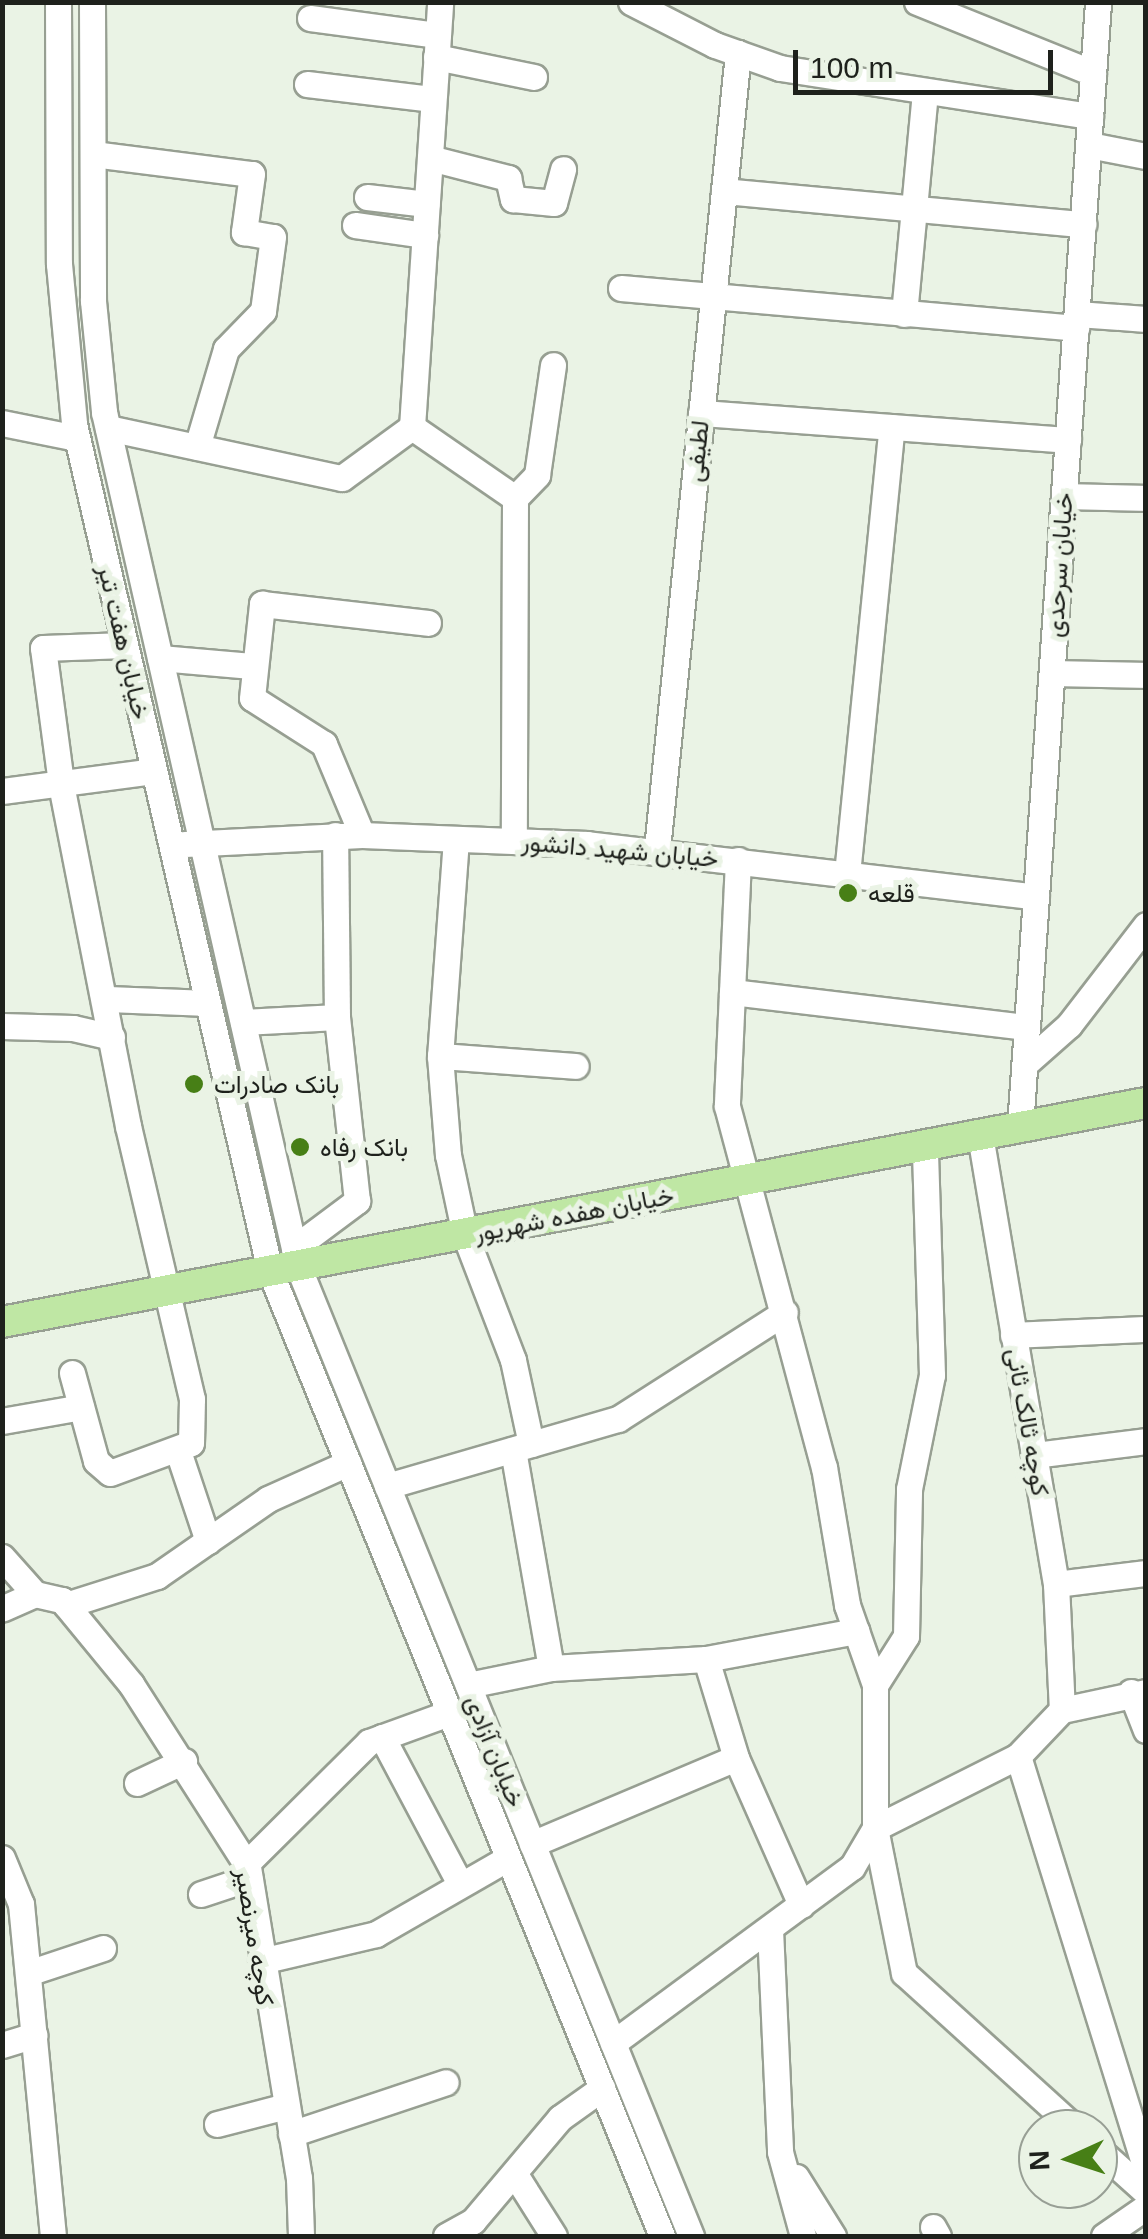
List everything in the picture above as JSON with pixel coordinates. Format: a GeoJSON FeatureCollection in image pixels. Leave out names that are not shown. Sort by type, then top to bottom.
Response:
{"type":"FeatureCollection","features":[{"type":"Feature","properties":{"kind":"main road","name":"خیابان هفده شهریور"},"geometry":{"type":"LineString","coordinates":[[2,1322],[166,1291],[287,1262],[466,1235],[1146,1103]]}},
{"type":"Feature","properties":{"kind":"street","name":"خیابان هفت تیر"},"geometry":{"type":"LineString","coordinates":[[58,2],[59,264],[77,438],[250,1184],[287,1262]]}},
{"type":"Feature","properties":{"kind":"street","name":"خیابان هفت تیر"},"geometry":{"type":"LineString","coordinates":[[92,2],[93,300],[108,428],[278,1178],[287,1262]]}},
{"type":"Feature","properties":{"kind":"street"},"geometry":{"type":"LineString","coordinates":[[412,427],[440,2]]}},
{"type":"Feature","properties":{"kind":"street"},"geometry":{"type":"LineString","coordinates":[[632,2],[738,53],[780,68],[1090,116]]}},
{"type":"Feature","properties":{"kind":"street"},"geometry":{"type":"LineString","coordinates":[[916,2],[1093,73]]}},
{"type":"Feature","properties":{"kind":"street","name":"خیابان سرحدی"},"geometry":{"type":"LineString","coordinates":[[1020,1127],[1098,2]]}},
{"type":"Feature","properties":{"kind":"street"},"geometry":{"type":"LineString","coordinates":[[310,18],[437,46],[534,76]]}},
{"type":"Feature","properties":{"kind":"street","name":"لطیفی"},"geometry":{"type":"LineString","coordinates":[[657,849],[738,53]]}},
{"type":"Feature","properties":{"kind":"street"},"geometry":{"type":"LineString","coordinates":[[307,84],[434,99]]}},
{"type":"Feature","properties":{"kind":"street"},"geometry":{"type":"LineString","coordinates":[[904,314],[925,92]]}},
{"type":"Feature","properties":{"kind":"street"},"geometry":{"type":"LineString","coordinates":[[1088,145],[1146,156]]}},
{"type":"Feature","properties":{"kind":"street"},"geometry":{"type":"LineString","coordinates":[[93,154],[252,174],[244,232],[273,238],[262,311],[226,348],[196,447]]}},
{"type":"Feature","properties":{"kind":"street"},"geometry":{"type":"LineString","coordinates":[[430,158],[508,178],[513,199],[554,202],[564,170]]}},
{"type":"Feature","properties":{"kind":"street"},"geometry":{"type":"LineString","coordinates":[[724,191],[1083,224]]}},
{"type":"Feature","properties":{"kind":"street"},"geometry":{"type":"LineString","coordinates":[[367,197],[427,204]]}},
{"type":"Feature","properties":{"kind":"street"},"geometry":{"type":"LineString","coordinates":[[355,225],[425,235]]}},
{"type":"Feature","properties":{"kind":"street"},"geometry":{"type":"LineString","coordinates":[[622,288],[904,314],[1146,320]]}},
{"type":"Feature","properties":{"kind":"street"},"geometry":{"type":"LineString","coordinates":[[514,841],[515,498],[537,475],[553,365]]}},
{"type":"Feature","properties":{"kind":"street"},"geometry":{"type":"LineString","coordinates":[[701,413],[1068,440]]}},
{"type":"Feature","properties":{"kind":"street"},"geometry":{"type":"LineString","coordinates":[[2,423],[77,438]]}},
{"type":"Feature","properties":{"kind":"street"},"geometry":{"type":"LineString","coordinates":[[108,428],[342,478],[412,427]]}},
{"type":"Feature","properties":{"kind":"street"},"geometry":{"type":"LineString","coordinates":[[412,427],[515,498]]}},
{"type":"Feature","properties":{"kind":"street"},"geometry":{"type":"LineString","coordinates":[[847,874],[892,427]]}},
{"type":"Feature","properties":{"kind":"street"},"geometry":{"type":"LineString","coordinates":[[1064,496],[1146,498]]}},
{"type":"Feature","properties":{"kind":"street"},"geometry":{"type":"LineString","coordinates":[[362,835],[324,744],[252,698],[252,666],[262,604],[428,623]]}},
{"type":"Feature","properties":{"kind":"street"},"geometry":{"type":"LineString","coordinates":[[72,1373],[96,1461],[110,1473],[191,1443],[196,1423],[61,783],[43,648],[125,645]]}},
{"type":"Feature","properties":{"kind":"street"},"geometry":{"type":"LineString","coordinates":[[160,658],[252,666]]}},
{"type":"Feature","properties":{"kind":"street"},"geometry":{"type":"LineString","coordinates":[[1052,672],[1146,674]]}},
{"type":"Feature","properties":{"kind":"street"},"geometry":{"type":"LineString","coordinates":[[2,791],[154,772]]}},
{"type":"Feature","properties":{"kind":"street"},"geometry":{"type":"LineString","coordinates":[[287,1262],[358,1201],[338,1017],[335,835]]}},
{"type":"Feature","properties":{"kind":"street","name":"خیابان شهید دانشور"},"geometry":{"type":"LineString","coordinates":[[171,845],[362,835],[657,849],[1036,897]]}},
{"type":"Feature","properties":{"kind":"street"},"geometry":{"type":"LineString","coordinates":[[456,839],[440,1056],[448,1155],[466,1235],[513,1360],[551,1668]]}},
{"type":"Feature","properties":{"kind":"street"},"geometry":{"type":"LineString","coordinates":[[738,860],[727,1106],[785,1312],[856,1631],[875,1685],[875,1828],[904,1973],[1054,2109]]}},
{"type":"Feature","properties":{"kind":"street"},"geometry":{"type":"LineString","coordinates":[[1024,1064],[1069,1024],[1146,925]]}},
{"type":"Feature","properties":{"kind":"street"},"geometry":{"type":"LineString","coordinates":[[732,992],[1027,1027]]}},
{"type":"Feature","properties":{"kind":"street"},"geometry":{"type":"LineString","coordinates":[[108,999],[208,1003]]}},
{"type":"Feature","properties":{"kind":"street"},"geometry":{"type":"LineString","coordinates":[[242,1022],[338,1017]]}},
{"type":"Feature","properties":{"kind":"street"},"geometry":{"type":"LineString","coordinates":[[2,1026],[73,1028],[112,1037]]}},
{"type":"Feature","properties":{"kind":"street"},"geometry":{"type":"LineString","coordinates":[[440,1056],[576,1066]]}},
{"type":"Feature","properties":{"kind":"street","name":"کوچه ثالک ثانی"},"geometry":{"type":"LineString","coordinates":[[980,1135],[1056,1584],[1062,1710]]}},
{"type":"Feature","properties":{"kind":"street"},"geometry":{"type":"LineString","coordinates":[[875,1685],[906,1636],[909,1489],[932,1375],[925,1146]]}},
{"type":"Feature","properties":{"kind":"street"},"geometry":{"type":"LineString","coordinates":[[250,1184],[278,1178]]}},
{"type":"Feature","properties":{"kind":"street","name":"خیابان آزادی"},"geometry":{"type":"LineString","coordinates":[[287,1262],[327,1337],[692,2236]]}},
{"type":"Feature","properties":{"kind":"street","name":"خیابان آزادی"},"geometry":{"type":"LineString","coordinates":[[287,1262],[301,1348],[662,2236]]}},
{"type":"Feature","properties":{"kind":"street"},"geometry":{"type":"LineString","coordinates":[[388,1486],[648,1406],[785,1312]]}},
{"type":"Feature","properties":{"kind":"street"},"geometry":{"type":"LineString","coordinates":[[1014,1335],[1146,1329]]}},
{"type":"Feature","properties":{"kind":"street"},"geometry":{"type":"LineString","coordinates":[[301,1348],[327,1337]]}},
{"type":"Feature","properties":{"kind":"street"},"geometry":{"type":"LineString","coordinates":[[2,1421],[81,1407]]}},
{"type":"Feature","properties":{"kind":"street"},"geometry":{"type":"LineString","coordinates":[[1034,1454],[1146,1440]]}},
{"type":"Feature","properties":{"kind":"street"},"geometry":{"type":"LineString","coordinates":[[178,1451],[208,1541]]}},
{"type":"Feature","properties":{"kind":"street"},"geometry":{"type":"LineString","coordinates":[[2,1557],[35,1594],[66,1605],[156,1576],[268,1499],[348,1463]]}},
{"type":"Feature","properties":{"kind":"street"},"geometry":{"type":"LineString","coordinates":[[1056,1584],[1146,1573]]}},
{"type":"Feature","properties":{"kind":"street"},"geometry":{"type":"LineString","coordinates":[[2,1609],[35,1594]]}},
{"type":"Feature","properties":{"kind":"street","name":"کوچه میرنصیر"},"geometry":{"type":"LineString","coordinates":[[66,1605],[184,1761],[248,1871],[291,2134],[301,2236]]}},
{"type":"Feature","properties":{"kind":"street"},"geometry":{"type":"LineString","coordinates":[[468,1684],[551,1668],[706,1659],[856,1631]]}},
{"type":"Feature","properties":{"kind":"street"},"geometry":{"type":"LineString","coordinates":[[706,1659],[736,1758],[802,1905]]}},
{"type":"Feature","properties":{"kind":"street"},"geometry":{"type":"LineString","coordinates":[[582,2038],[594,2042],[610,2036],[770,1929],[852,1867],[875,1828],[1018,1756],[1062,1710],[1138,1692],[1146,1730]]}},
{"type":"Feature","properties":{"kind":"street"},"geometry":{"type":"LineString","coordinates":[[201,1894],[248,1871],[347,1760],[382,1737],[449,1713]]}},
{"type":"Feature","properties":{"kind":"street"},"geometry":{"type":"LineString","coordinates":[[382,1737],[460,1884]]}},
{"type":"Feature","properties":{"kind":"street"},"geometry":{"type":"LineString","coordinates":[[468,1759],[494,1748]]}},
{"type":"Feature","properties":{"kind":"street"},"geometry":{"type":"LineString","coordinates":[[1018,1756],[1146,2170]]}},
{"type":"Feature","properties":{"kind":"street"},"geometry":{"type":"LineString","coordinates":[[532,1844],[736,1758]]}},
{"type":"Feature","properties":{"kind":"street"},"geometry":{"type":"LineString","coordinates":[[137,1783],[184,1761]]}},
{"type":"Feature","properties":{"kind":"street"},"geometry":{"type":"LineString","coordinates":[[2,1858],[21,1904],[54,2236]]}},
{"type":"Feature","properties":{"kind":"street"},"geometry":{"type":"LineString","coordinates":[[261,1961],[376,1934],[508,1858]]}},
{"type":"Feature","properties":{"kind":"street"},"geometry":{"type":"LineString","coordinates":[[770,1929],[780,2152],[802,2236]]}},
{"type":"Feature","properties":{"kind":"street"},"geometry":{"type":"LineString","coordinates":[[28,1974],[103,1948]]}},
{"type":"Feature","properties":{"kind":"street"},"geometry":{"type":"LineString","coordinates":[[2,2045],[34,2035]]}},
{"type":"Feature","properties":{"kind":"street"},"geometry":{"type":"LineString","coordinates":[[446,2236],[473,2221],[516,2176],[560,2118],[614,2073],[626,2074]]}},
{"type":"Feature","properties":{"kind":"street"},"geometry":{"type":"LineString","coordinates":[[291,2134],[446,2082]]}},
{"type":"Feature","properties":{"kind":"street"},"geometry":{"type":"LineString","coordinates":[[216,2124],[286,2106]]}},
{"type":"Feature","properties":{"kind":"street"},"geometry":{"type":"LineString","coordinates":[[780,2152],[832,2236]]}},
{"type":"Feature","properties":{"kind":"street"},"geometry":{"type":"LineString","coordinates":[[1118,2167],[1146,2192]]}},
{"type":"Feature","properties":{"kind":"street"},"geometry":{"type":"LineString","coordinates":[[516,2176],[554,2236]]}},
{"type":"Feature","properties":{"kind":"street"},"geometry":{"type":"LineString","coordinates":[[1104,2236],[1146,2207]]}},
{"type":"Feature","properties":{"kind":"place","name":"قلعه"},"geometry":{"type":"Point","coordinates":[848,893]}},
{"type":"Feature","properties":{"kind":"place","name":"بانک صادرات"},"geometry":{"type":"Point","coordinates":[194,1084]}},
{"type":"Feature","properties":{"kind":"place","name":"بانک رفاه"},"geometry":{"type":"Point","coordinates":[300,1147]}}]}
